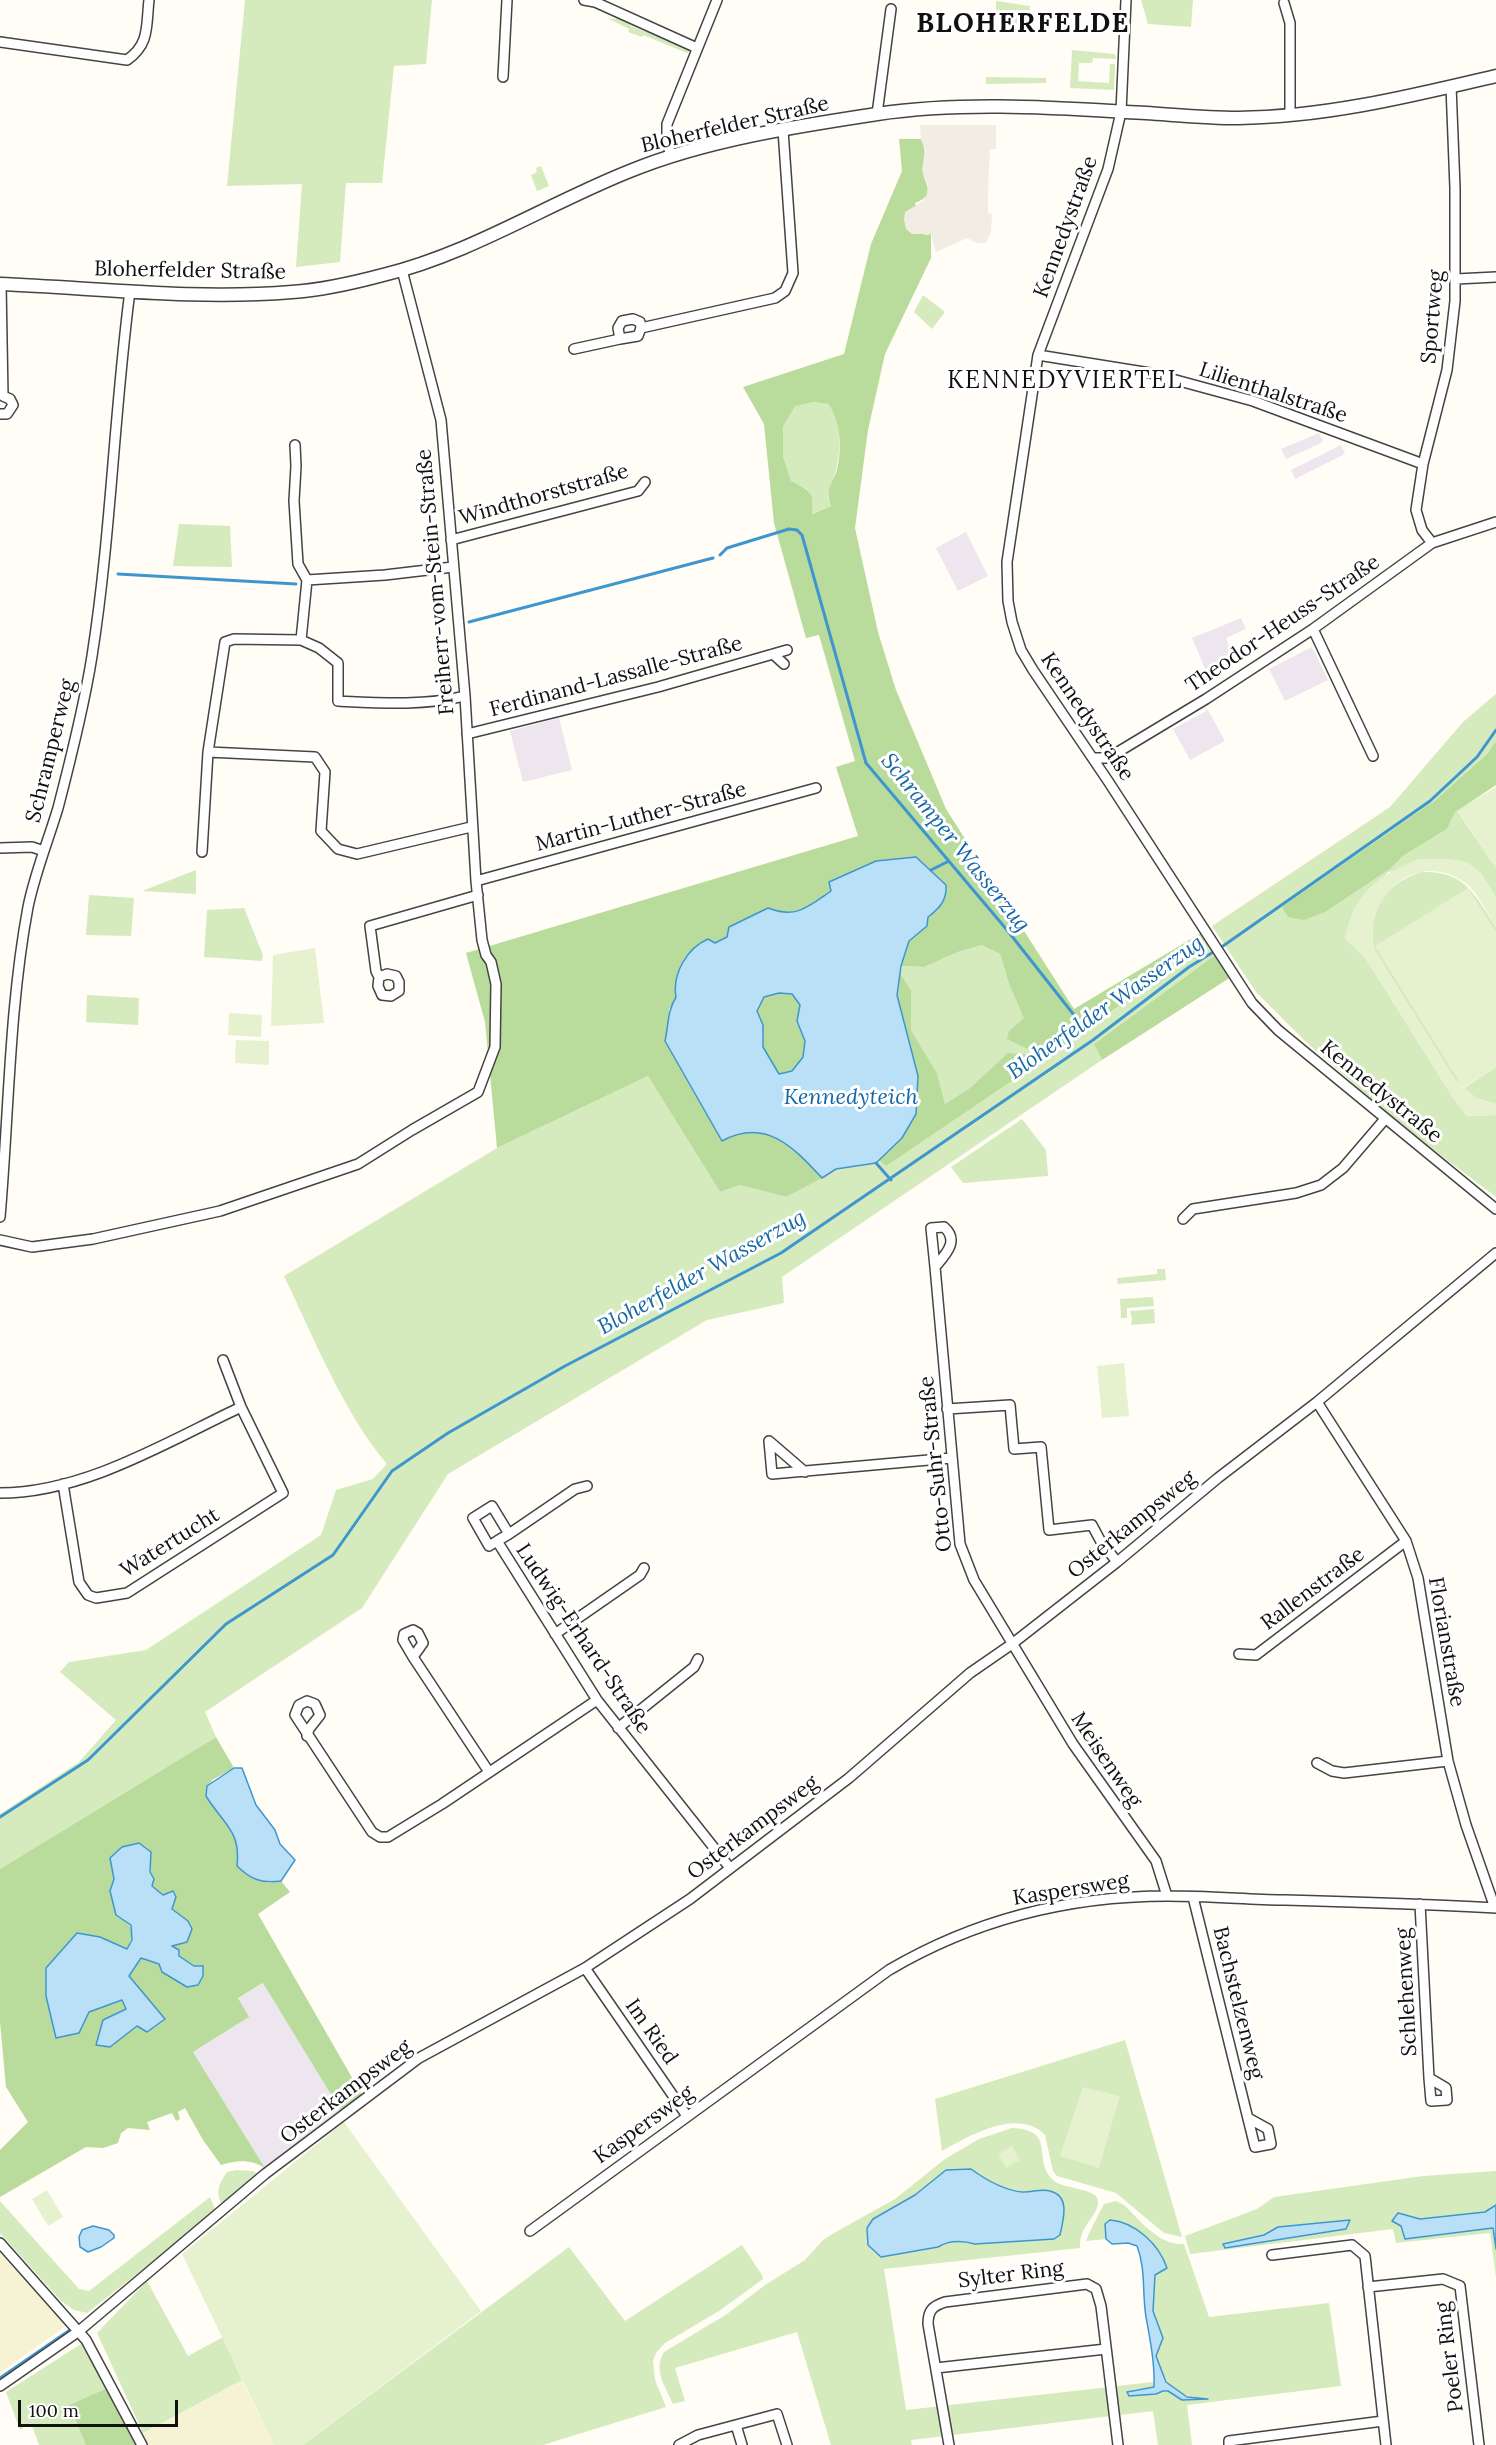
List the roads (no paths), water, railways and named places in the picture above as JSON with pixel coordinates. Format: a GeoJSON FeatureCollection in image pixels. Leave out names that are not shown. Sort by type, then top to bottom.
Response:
{"type":"FeatureCollection","features":[{"type":"Feature","properties":{"kind":"street"},"geometry":{"type":"LineString","coordinates":[[0,42],[127,60],[138,52],[145,39],[149,0]]}},
{"type":"Feature","properties":{"kind":"street"},"geometry":{"type":"LineString","coordinates":[[503,77],[507,0]]}},
{"type":"Feature","properties":{"kind":"street"},"geometry":{"type":"LineString","coordinates":[[584,0],[595,2],[697,48]]}},
{"type":"Feature","properties":{"kind":"street"},"geometry":{"type":"LineString","coordinates":[[671,156],[667,140],[667,124],[717,0]]}},
{"type":"Feature","properties":{"kind":"street","name":"Kennedystraße"},"geometry":{"type":"LineString","coordinates":[[1126,0],[1121,112],[1108,169],[1038,354],[1007,562],[1008,601],[1012,622],[1021,650],[1052,700],[1093,758],[1252,1003],[1278,1030],[1496,1209]]}},
{"type":"Feature","properties":{"kind":"street"},"geometry":{"type":"LineString","coordinates":[[1284,3],[1290,23],[1290,115]]}},
{"type":"Feature","properties":{"kind":"street"},"geometry":{"type":"LineString","coordinates":[[877,114],[891,9]]}},
{"type":"Feature","properties":{"kind":"street","name":"Bloherfelder Straße"},"geometry":{"type":"LineString","coordinates":[[0,414],[7,414],[12,405],[10,399],[2,397],[1,284],[239,295],[292,292],[341,285],[402,270],[461,249],[632,170],[671,156],[783,130],[877,114],[949,107],[1223,117],[1290,115],[1354,108],[1496,76]]}},
{"type":"Feature","properties":{"kind":"street","name":"Sportweg"},"geometry":{"type":"LineString","coordinates":[[1432,543],[1422,530],[1416,510],[1423,464],[1447,370],[1456,279],[1451,86]]}},
{"type":"Feature","properties":{"kind":"street"},"geometry":{"type":"LineString","coordinates":[[641,328],[775,298],[785,291],[793,273],[783,130]]}},
{"type":"Feature","properties":{"kind":"street","name":"Freiherr-vom-Stein-Straße"},"geometry":{"type":"LineString","coordinates":[[0,1240],[32,1247],[42,1246],[93,1239],[220,1211],[358,1164],[478,1092],[495,1047],[496,984],[491,962],[486,955],[482,940],[476,881],[465,696],[441,420],[402,270]]}},
{"type":"Feature","properties":{"kind":"street"},"geometry":{"type":"LineString","coordinates":[[1456,279],[1496,277]]}},
{"type":"Feature","properties":{"kind":"street","name":"Schramperweg"},"geometry":{"type":"LineString","coordinates":[[0,1217],[4,1064],[28,911],[73,747],[92,659],[103,580],[112,464],[130,291]]}},
{"type":"Feature","properties":{"kind":"street"},"geometry":{"type":"LineString","coordinates":[[574,349],[638,336],[641,328],[640,322],[633,319],[622,321],[618,328],[620,339]]}},
{"type":"Feature","properties":{"kind":"street","name":"Lilienthalstraße"},"geometry":{"type":"LineString","coordinates":[[1038,354],[1150,373],[1253,401],[1423,464]]}},
{"type":"Feature","properties":{"kind":"street"},"geometry":{"type":"LineString","coordinates":[[295,445],[294,501],[298,564],[307,580],[301,640]]}},
{"type":"Feature","properties":{"kind":"street","name":"Windthorststraße"},"geometry":{"type":"LineString","coordinates":[[451,540],[638,491],[645,482]]}},
{"type":"Feature","properties":{"kind":"street","name":"Theodor-Heuss-Straße"},"geometry":{"type":"LineString","coordinates":[[1093,758],[1108,758],[1139,740],[1313,629],[1432,543],[1496,522]]}},
{"type":"Feature","properties":{"kind":"street"},"geometry":{"type":"LineString","coordinates":[[307,580],[385,575],[453,567]]}},
{"type":"Feature","properties":{"kind":"street"},"geometry":{"type":"LineString","coordinates":[[1313,629],[1373,756]]}},
{"type":"Feature","properties":{"kind":"street"},"geometry":{"type":"LineString","coordinates":[[202,852],[208,752],[225,642],[234,639],[301,640],[320,648],[338,663],[338,701],[397,703],[451,700],[465,696]]}},
{"type":"Feature","properties":{"kind":"street","name":"Ferdinand-Lassalle-Straße"},"geometry":{"type":"LineString","coordinates":[[467,734],[658,687],[787,650]]}},
{"type":"Feature","properties":{"kind":"street","name":"Ferdinand-Lassalle-Straße"},"geometry":{"type":"LineString","coordinates":[[773,654],[784,664]]}},
{"type":"Feature","properties":{"kind":"street"},"geometry":{"type":"LineString","coordinates":[[208,752],[315,757],[325,772],[321,831],[338,849],[357,854],[471,827]]}},
{"type":"Feature","properties":{"kind":"street","name":"Martin-Luther-Straße"},"geometry":{"type":"LineString","coordinates":[[476,881],[816,788]]}},
{"type":"Feature","properties":{"kind":"street"},"geometry":{"type":"LineString","coordinates":[[0,848],[32,847],[44,851]]}},
{"type":"Feature","properties":{"kind":"street"},"geometry":{"type":"LineString","coordinates":[[379,977],[376,971],[370,926],[478,895]]}},
{"type":"Feature","properties":{"kind":"street"},"geometry":{"type":"LineString","coordinates":[[1183,1219],[1193,1209],[1275,1197],[1307,1191],[1322,1185],[1343,1168],[1385,1119]]}},
{"type":"Feature","properties":{"kind":"street","name":"Osterkampsweg"},"geometry":{"type":"LineString","coordinates":[[0,2386],[79,2331],[265,2174],[419,2058],[585,1968],[659,1920],[849,1778],[970,1673],[1012,1644],[1117,1562],[1218,1478],[1317,1402],[1496,1253]]}},
{"type":"Feature","properties":{"kind":"street","name":"Otto-Suhr-Straße"},"geometry":{"type":"LineString","coordinates":[[934,1267],[960,1544],[974,1580],[1012,1644]]}},
{"type":"Feature","properties":{"kind":"street","name":"Watertucht"},"geometry":{"type":"LineString","coordinates":[[63,1485],[79,1582],[88,1594],[96,1598],[127,1593],[283,1493],[241,1407],[223,1360]]}},
{"type":"Feature","properties":{"kind":"street","name":"Florianstraße"},"geometry":{"type":"LineString","coordinates":[[1317,1402],[1406,1541],[1418,1578],[1448,1761],[1466,1825],[1496,1908]]}},
{"type":"Feature","properties":{"kind":"street"},"geometry":{"type":"LineString","coordinates":[[947,1409],[1010,1405],[1014,1449],[1041,1448],[1049,1530],[1092,1525],[1117,1562]]}},
{"type":"Feature","properties":{"kind":"street"},"geometry":{"type":"LineString","coordinates":[[0,1493],[63,1485],[108,1469],[241,1407]]}},
{"type":"Feature","properties":{"kind":"street"},"geometry":{"type":"LineString","coordinates":[[806,1472],[769,1441],[772,1474],[806,1472],[951,1458]]}},
{"type":"Feature","properties":{"kind":"street"},"geometry":{"type":"LineString","coordinates":[[509,1534],[575,1489],[586,1486]]}},
{"type":"Feature","properties":{"kind":"street","name":"Ludwig-Erhard-Straße"},"geometry":{"type":"LineString","coordinates":[[492,1506],[509,1534],[497,1541],[489,1546],[473,1518],[492,1506]]}},
{"type":"Feature","properties":{"kind":"street","name":"Ludwig-Erhard-Straße"},"geometry":{"type":"LineString","coordinates":[[497,1541],[597,1700],[730,1868]]}},
{"type":"Feature","properties":{"kind":"street","name":"Rallenstraße"},"geometry":{"type":"LineString","coordinates":[[1239,1654],[1256,1655],[1406,1541]]}},
{"type":"Feature","properties":{"kind":"street"},"geometry":{"type":"LineString","coordinates":[[555,1634],[640,1575],[644,1568]]}},
{"type":"Feature","properties":{"kind":"street","name":"Meisenweg"},"geometry":{"type":"LineString","coordinates":[[1012,1644],[1072,1744],[1156,1861],[1167,1896]]}},
{"type":"Feature","properties":{"kind":"street"},"geometry":{"type":"LineString","coordinates":[[413,1657],[489,1772]]}},
{"type":"Feature","properties":{"kind":"street"},"geometry":{"type":"LineString","coordinates":[[618,1728],[694,1667],[698,1659]]}},
{"type":"Feature","properties":{"kind":"street"},"geometry":{"type":"LineString","coordinates":[[308,1736],[372,1832],[380,1838],[388,1838],[597,1700]]}},
{"type":"Feature","properties":{"kind":"street"},"geometry":{"type":"LineString","coordinates":[[1317,1763],[1332,1771],[1344,1773],[1448,1761]]}},
{"type":"Feature","properties":{"kind":"street","name":"Kaspersweg"},"geometry":{"type":"LineString","coordinates":[[530,2231],[889,1970],[924,1950],[967,1931],[1018,1914],[1072,1904],[1167,1896],[1496,1908]]}},
{"type":"Feature","properties":{"kind":"street","name":"Bachstelzenweg"},"geometry":{"type":"LineString","coordinates":[[1193,1897],[1248,2118]]}},
{"type":"Feature","properties":{"kind":"street","name":"Schlehenweg"},"geometry":{"type":"LineString","coordinates":[[1420,1904],[1429,2078]]}},
{"type":"Feature","properties":{"kind":"street","name":"Im Ried"},"geometry":{"type":"LineString","coordinates":[[585,1968],[687,2116]]}},
{"type":"Feature","properties":{"kind":"street"},"geometry":{"type":"LineString","coordinates":[[0,2243],[86,2340],[142,2445]]}},
{"type":"Feature","properties":{"kind":"street"},"geometry":{"type":"LineString","coordinates":[[1272,2255],[1352,2245],[1365,2256],[1386,2445]]}},
{"type":"Feature","properties":{"kind":"street","name":"Poeler Ring"},"geometry":{"type":"LineString","coordinates":[[1368,2287],[1443,2279],[1460,2286],[1479,2445]]}},
{"type":"Feature","properties":{"kind":"street","name":"Sylter Ring"},"geometry":{"type":"LineString","coordinates":[[949,2445],[928,2324],[928,2314],[934,2306],[945,2302],[1088,2284],[1096,2289],[1101,2306],[1119,2445]]}},
{"type":"Feature","properties":{"kind":"street"},"geometry":{"type":"LineString","coordinates":[[936,2368],[1106,2349]]}},
{"type":"Feature","properties":{"kind":"street"},"geometry":{"type":"LineString","coordinates":[[679,2445],[698,2435],[777,2414],[786,2445]]}},
{"type":"Feature","properties":{"kind":"street"},"geometry":{"type":"LineString","coordinates":[[1229,2445],[1229,2441],[1383,2421]]}},
{"type":"Feature","properties":{"kind":"street"},"geometry":{"type":"LineString","coordinates":[[736,2425],[742,2445]]}},
{"type":"Feature","properties":{"kind":"street"},"geometry":{"type":"LineString","coordinates":[[698,2435],[700,2445]]}},
{"type":"Feature","properties":{"kind":"water","name":"Kennedyteich"},"geometry":{"type":"Polygon","coordinates":[[[916,857],[946,885],[944,899],[928,917],[927,926],[909,941],[901,966],[897,995],[918,1076],[916,1114],[902,1138],[876,1163],[836,1169],[822,1178],[790,1147],[766,1134],[752,1132],[738,1134],[722,1141],[665,1041],[671,1008],[676,997],[675,988],[679,971],[688,955],[700,943],[708,939],[715,943],[727,937],[729,927],[768,908],[786,912],[801,910],[831,891],[829,882],[876,861],[916,857]],[[779,993],[764,997],[757,1011],[763,1025],[763,1047],[779,1074],[792,1071],[803,1057],[805,1041],[797,1021],[800,1005],[792,994],[779,993]]]}},
{"type":"Feature","properties":{"kind":"water"},"geometry":{"type":"Polygon","coordinates":[[[234,1768],[242,1768],[256,1805],[275,1830],[280,1844],[295,1860],[281,1881],[257,1880],[237,1866],[238,1854],[233,1835],[206,1796],[207,1786],[234,1768]]]}},
{"type":"Feature","properties":{"kind":"water"},"geometry":{"type":"Polygon","coordinates":[[[139,1843],[151,1852],[150,1872],[154,1879],[152,1886],[163,1895],[173,1891],[176,1897],[172,1909],[188,1921],[192,1929],[187,1942],[172,1946],[179,1950],[179,1956],[194,1966],[203,1966],[203,1976],[198,1985],[187,1987],[162,1972],[159,1964],[141,1958],[129,1976],[165,2019],[147,2032],[137,2026],[110,2047],[96,2045],[103,2020],[126,2009],[122,2000],[89,2012],[79,2033],[56,2038],[46,1996],[46,1968],[77,1933],[100,1937],[127,1949],[132,1940],[131,1925],[116,1915],[110,1891],[114,1879],[110,1858],[122,1847],[139,1843]]]}},
{"type":"Feature","properties":{"kind":"water"},"geometry":{"type":"Polygon","coordinates":[[[971,2169],[1001,2187],[1025,2192],[1047,2190],[1057,2194],[1061,2198],[1064,2209],[1060,2235],[1054,2239],[975,2244],[952,2242],[938,2247],[881,2257],[868,2245],[867,2228],[873,2219],[915,2195],[946,2170],[971,2169]]]}},
{"type":"Feature","properties":{"kind":"water"},"geometry":{"type":"Polygon","coordinates":[[[1496,2205],[1496,2249],[1493,2228],[1405,2239],[1401,2226],[1392,2221],[1398,2213],[1420,2219],[1485,2212],[1496,2205]]]}},
{"type":"Feature","properties":{"kind":"water"},"geometry":{"type":"Polygon","coordinates":[[[1110,2220],[1128,2225],[1145,2236],[1158,2251],[1167,2268],[1155,2275],[1153,2311],[1163,2338],[1156,2356],[1166,2382],[1187,2397],[1208,2399],[1182,2400],[1168,2391],[1129,2396],[1127,2392],[1154,2387],[1153,2361],[1140,2255],[1137,2246],[1128,2243],[1112,2244],[1106,2239],[1105,2224],[1110,2220]]]}},
{"type":"Feature","properties":{"kind":"water"},"geometry":{"type":"Polygon","coordinates":[[[1350,2220],[1346,2229],[1225,2248],[1223,2244],[1264,2235],[1278,2227],[1350,2220]]]}},
{"type":"Feature","properties":{"kind":"water"},"geometry":{"type":"Polygon","coordinates":[[[93,2226],[109,2230],[114,2238],[88,2252],[80,2247],[79,2237],[82,2230],[93,2226]]]}},
{"type":"Feature","properties":{"kind":"waterway","name":"Schramper Wasserzug"},"geometry":{"type":"LineString","coordinates":[[720,555],[727,548],[789,529],[797,530],[802,535],[866,763],[1007,930],[1085,1029]]}},
{"type":"Feature","properties":{"kind":"waterway","name":"Schramper Wasserzug"},"geometry":{"type":"LineString","coordinates":[[469,622],[713,558]]}},
{"type":"Feature","properties":{"kind":"waterway"},"geometry":{"type":"LineString","coordinates":[[118,574],[296,584]]}},
{"type":"Feature","properties":{"kind":"waterway","name":"Bloherfelder Wasserzug"},"geometry":{"type":"LineString","coordinates":[[0,1817],[88,1760],[226,1624],[333,1555],[392,1471],[448,1433],[565,1366],[781,1253],[1093,1040],[1189,967],[1223,946],[1430,801],[1477,757],[1496,730]]}},
{"type":"Feature","properties":{"kind":"waterway"},"geometry":{"type":"LineString","coordinates":[[931,870],[947,862]]}},
{"type":"Feature","properties":{"kind":"waterway"},"geometry":{"type":"LineString","coordinates":[[876,1163],[891,1180]]}},
{"type":"Feature","properties":{"kind":"waterway"},"geometry":{"type":"LineString","coordinates":[[0,2378],[70,2330]]}},
{"type":"Feature","properties":{"kind":"district","name":"BLOHERFELDE"},"geometry":{"type":"Point","coordinates":[1023,24]}},
{"type":"Feature","properties":{"kind":"district","name":"KENNEDYVIERTEL"},"geometry":{"type":"Point","coordinates":[1065,381]}}]}
